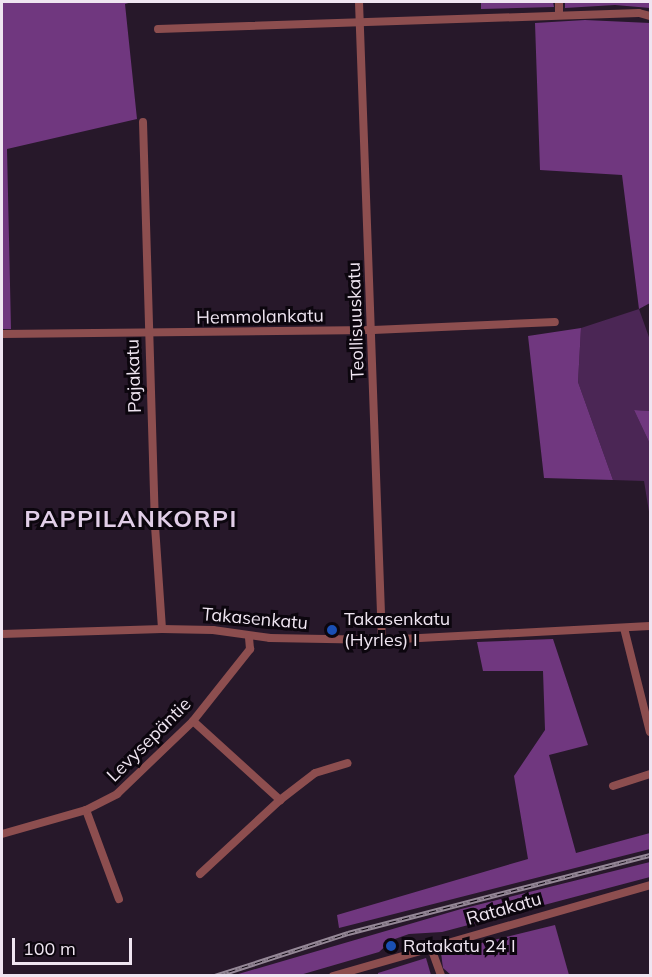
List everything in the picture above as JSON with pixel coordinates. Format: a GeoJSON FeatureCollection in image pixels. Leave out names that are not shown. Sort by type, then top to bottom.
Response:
{"type":"FeatureCollection","features":[{"type":"Feature","properties":{"kind":"street","name":"Teollisuuskatu"},"geometry":{"type":"LineString","coordinates":[[360,2],[382,640]]}},
{"type":"Feature","properties":{"kind":"street"},"geometry":{"type":"LineString","coordinates":[[559,2],[559,15]]}},
{"type":"Feature","properties":{"kind":"street"},"geometry":{"type":"LineString","coordinates":[[158,30],[361,25],[559,15],[651,16]]}},
{"type":"Feature","properties":{"kind":"street","name":"Pajakatu"},"geometry":{"type":"LineString","coordinates":[[143,122],[148,334],[162,628]]}},
{"type":"Feature","properties":{"kind":"street","name":"Hemmolankatu"},"geometry":{"type":"LineString","coordinates":[[2,334],[372,330],[555,322]]}},
{"type":"Feature","properties":{"kind":"street","name":"Takasenkatu"},"geometry":{"type":"LineString","coordinates":[[2,634],[162,628],[213,630],[249,637],[382,640],[651,626]]}},
{"type":"Feature","properties":{"kind":"street"},"geometry":{"type":"LineString","coordinates":[[624,628],[651,732]]}},
{"type":"Feature","properties":{"kind":"street","name":"Levysepäntie"},"geometry":{"type":"LineString","coordinates":[[2,834],[86,810],[117,794],[193,721],[250,649],[249,637]]}},
{"type":"Feature","properties":{"kind":"street"},"geometry":{"type":"LineString","coordinates":[[193,721],[280,800]]}},
{"type":"Feature","properties":{"kind":"street"},"geometry":{"type":"LineString","coordinates":[[200,874],[280,800],[315,773],[347,763]]}},
{"type":"Feature","properties":{"kind":"street"},"geometry":{"type":"LineString","coordinates":[[613,786],[651,774]]}},
{"type":"Feature","properties":{"kind":"street"},"geometry":{"type":"LineString","coordinates":[[86,810],[119,899]]}},
{"type":"Feature","properties":{"kind":"street","name":"Ratakatu"},"geometry":{"type":"LineString","coordinates":[[333,975],[430,945],[651,885]]}},
{"type":"Feature","properties":{"kind":"street"},"geometry":{"type":"LineString","coordinates":[[430,945],[441,975]]}},
{"type":"Feature","properties":{"kind":"shaded area"},"geometry":{"type":"Polygon","coordinates":[[[2,2],[132,2],[125,4],[137,119],[7,149],[11,329],[2,329],[2,2]]]}},
{"type":"Feature","properties":{"kind":"shaded area"},"geometry":{"type":"Polygon","coordinates":[[[481,2],[553,2],[554,7],[481,9],[481,2]]]}},
{"type":"Feature","properties":{"kind":"shaded area"},"geometry":{"type":"Polygon","coordinates":[[[565,2],[650,2],[650,8],[615,5],[565,8],[565,2]]]}},
{"type":"Feature","properties":{"kind":"shaded area"},"geometry":{"type":"Polygon","coordinates":[[[585,20],[650,23],[650,303],[639,309],[622,175],[540,170],[535,23],[585,20]]]}},
{"type":"Feature","properties":{"kind":"shaded area"},"geometry":{"type":"Polygon","coordinates":[[[639,309],[650,340],[650,411],[634,410],[650,444],[650,518],[644,481],[613,480],[578,382],[581,328],[639,309]]]}},
{"type":"Feature","properties":{"kind":"shaded area"},"geometry":{"type":"Polygon","coordinates":[[[581,328],[578,382],[613,480],[544,478],[528,336],[581,328]]]}},
{"type":"Feature","properties":{"kind":"shaded area"},"geometry":{"type":"Polygon","coordinates":[[[634,410],[650,411],[650,444],[634,410]]]}},
{"type":"Feature","properties":{"kind":"shaded area"},"geometry":{"type":"Polygon","coordinates":[[[553,639],[588,745],[549,755],[576,853],[650,833],[650,849],[339,928],[337,915],[528,859],[514,776],[545,730],[543,671],[483,671],[477,642],[553,639]]]}},
{"type":"Feature","properties":{"kind":"shaded area"},"geometry":{"type":"Polygon","coordinates":[[[650,862],[650,877],[442,932],[409,934],[392,940],[379,952],[300,975],[235,975],[461,909],[650,862]]]}},
{"type":"Feature","properties":{"kind":"shaded area"},"geometry":{"type":"Polygon","coordinates":[[[555,925],[569,975],[451,975],[443,968],[441,953],[555,925]]]}},
{"type":"Feature","properties":{"kind":"shaded area"},"geometry":{"type":"Polygon","coordinates":[[[426,958],[431,975],[378,975],[378,973],[426,958]]]}},
{"type":"Feature","properties":{"kind":"railway"},"geometry":{"type":"LineString","coordinates":[[215,976],[348,933],[650,855]]}},
{"type":"Feature","properties":{"kind":"place","name":"Takasenkatu (Hyrles) I"},"geometry":{"type":"Point","coordinates":[332,630]}},
{"type":"Feature","properties":{"kind":"place","name":"Ratakatu 24 I"},"geometry":{"type":"Point","coordinates":[391,946]}},
{"type":"Feature","properties":{"kind":"district","name":"PAPPILANKORPI"},"geometry":{"type":"Point","coordinates":[131,519]}}]}
